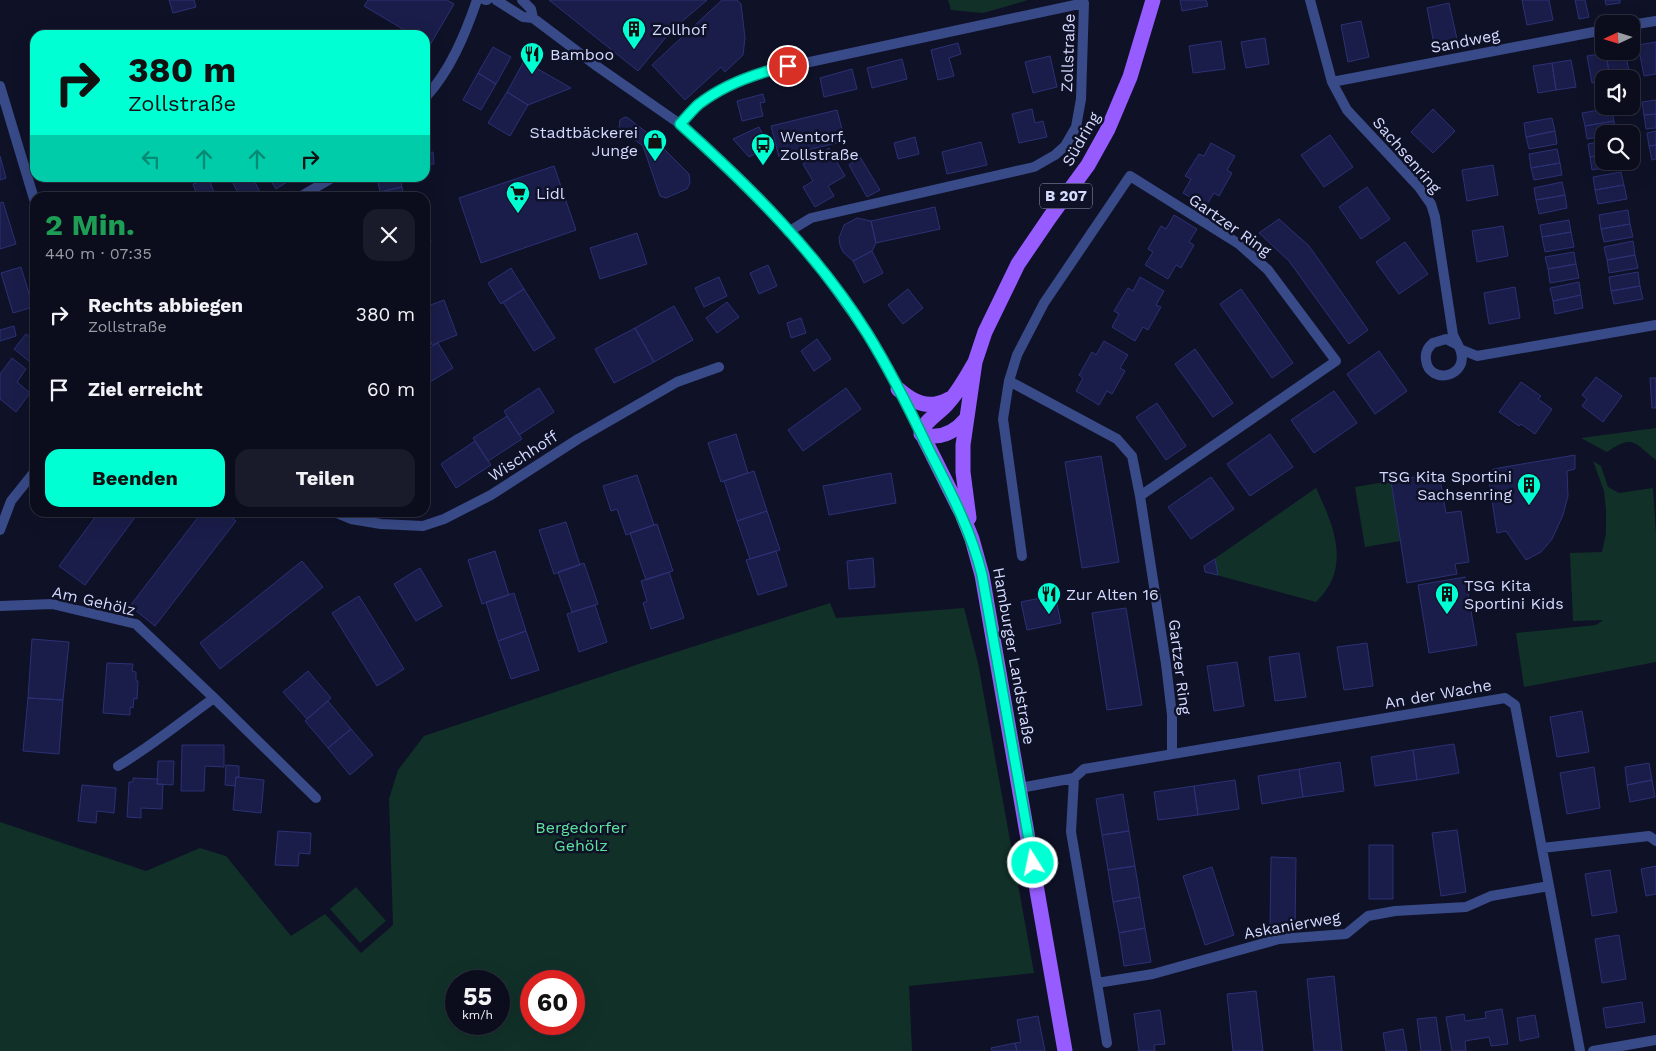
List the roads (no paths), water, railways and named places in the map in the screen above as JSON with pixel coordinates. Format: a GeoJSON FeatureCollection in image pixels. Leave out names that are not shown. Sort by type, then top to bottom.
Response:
{"type":"FeatureCollection","features":[{"type":"Feature","properties":{"kind":"main road","name":"Südring"},"geometry":{"type":"LineString","coordinates":[[972,540],[963,472],[963,445],[975,362],[985,332],[1018,264],[1082,173],[1108,129],[1130,77],[1153,0]]}},
{"type":"Feature","properties":{"kind":"main road","name":"Südring"},"geometry":{"type":"LineString","coordinates":[[921,433],[926,424],[947,405],[975,362]]}},
{"type":"Feature","properties":{"kind":"main road"},"geometry":{"type":"LineString","coordinates":[[898,389],[915,402],[926,405],[935,405],[954,395]]}},
{"type":"Feature","properties":{"kind":"main road"},"geometry":{"type":"LineString","coordinates":[[921,433],[935,436],[951,433],[966,420]]}},
{"type":"Feature","properties":{"kind":"main road","name":"Hamburger Landstraße"},"geometry":{"type":"LineString","coordinates":[[921,433],[951,491],[972,540],[982,575],[1065,1051]]}},
{"type":"Feature","properties":{"kind":"street"},"geometry":{"type":"LineString","coordinates":[[430,93],[447,70],[477,0]]}},
{"type":"Feature","properties":{"kind":"street","name":"Hamburger Landstraße"},"geometry":{"type":"LineString","coordinates":[[496,0],[523,17],[533,18],[598,67],[680,124],[744,184],[815,260],[842,296],[866,332],[921,433]]}},
{"type":"Feature","properties":{"kind":"street","name":"Hamburger Landstraße"},"geometry":{"type":"LineString","coordinates":[[522,0],[531,9],[533,18]]}},
{"type":"Feature","properties":{"kind":"street","name":"Sachsenring"},"geometry":{"type":"LineString","coordinates":[[1310,0],[1332,82],[1347,110],[1419,187],[1431,204],[1435,217],[1453,335],[1458,346],[1477,356],[1656,325]]}},
{"type":"Feature","properties":{"kind":"street","name":"Zollstraße"},"geometry":{"type":"LineString","coordinates":[[680,124],[697,105],[726,86],[768,71],[1084,3],[1079,114],[1072,137],[1055,155],[1034,167],[811,218],[788,232]]}},
{"type":"Feature","properties":{"kind":"street"},"geometry":{"type":"LineString","coordinates":[[1640,23],[1656,20]]}},
{"type":"Feature","properties":{"kind":"street","name":"Sandweg"},"geometry":{"type":"LineString","coordinates":[[1332,82],[1595,32]]}},
{"type":"Feature","properties":{"kind":"street"},"geometry":{"type":"LineString","coordinates":[[0,86],[32,192]]}},
{"type":"Feature","properties":{"kind":"street","name":"Gartzer Ring"},"geometry":{"type":"LineString","coordinates":[[1022,556],[1003,419],[1009,381],[1016,355],[1044,303],[1130,176],[1239,244],[1268,270],[1336,361],[1140,496]]}},
{"type":"Feature","properties":{"kind":"street"},"geometry":{"type":"LineString","coordinates":[[308,192],[325,182]]}},
{"type":"Feature","properties":{"kind":"street","name":"Wischhoff"},"geometry":{"type":"LineString","coordinates":[[346,517],[381,524],[423,526],[444,520],[491,495],[578,439],[676,382],[719,367]]}},
{"type":"Feature","properties":{"kind":"street","name":"Gartzer Ring"},"geometry":{"type":"LineString","coordinates":[[1009,381],[1117,439],[1132,456],[1166,664],[1172,715],[1172,754]]}},
{"type":"Feature","properties":{"kind":"street"},"geometry":{"type":"LineString","coordinates":[[0,530],[11,501],[30,477]]}},
{"type":"Feature","properties":{"kind":"street","name":"Am Gehölz"},"geometry":{"type":"LineString","coordinates":[[0,606],[52,604],[136,624],[316,798]]}},
{"type":"Feature","properties":{"kind":"street"},"geometry":{"type":"LineString","coordinates":[[118,766],[144,751],[164,733],[214,698]]}},
{"type":"Feature","properties":{"kind":"street","name":"An der Wache"},"geometry":{"type":"LineString","coordinates":[[1020,788],[1074,778],[1084,769],[1505,698],[1516,705],[1580,1051]]}},
{"type":"Feature","properties":{"kind":"street"},"geometry":{"type":"LineString","coordinates":[[1074,778],[1071,832],[1107,1043]]}},
{"type":"Feature","properties":{"kind":"street"},"geometry":{"type":"LineString","coordinates":[[1542,848],[1649,836],[1656,841]]}},
{"type":"Feature","properties":{"kind":"street","name":"Askanierweg"},"geometry":{"type":"LineString","coordinates":[[1097,983],[1153,974],[1279,939],[1346,934],[1368,916],[1395,911],[1466,907],[1491,896],[1549,886]]}},
{"type":"Feature","properties":{"kind":"street"},"geometry":{"type":"LineString","coordinates":[[1593,1051],[1656,1040]]}},
{"type":"Feature","properties":{"kind":"place","name":"Zollhof"},"geometry":{"type":"Point","coordinates":[634,50]}},
{"type":"Feature","properties":{"kind":"place","name":"Bamboo"},"geometry":{"type":"Point","coordinates":[532,75]}},
{"type":"Feature","properties":{"kind":"place","name":"Stadtbäckerei Junge"},"geometry":{"type":"Point","coordinates":[655,162]}},
{"type":"Feature","properties":{"kind":"place","name":"Wentorf, Zollstraße"},"geometry":{"type":"Point","coordinates":[763,166]}},
{"type":"Feature","properties":{"kind":"place","name":"Lidl"},"geometry":{"type":"Point","coordinates":[518,214]}},
{"type":"Feature","properties":{"kind":"place","name":"TSG Kita Sportini Sachsenring"},"geometry":{"type":"Point","coordinates":[1529,506]}},
{"type":"Feature","properties":{"kind":"place","name":"Zur Alten 16"},"geometry":{"type":"Point","coordinates":[1049,615]}},
{"type":"Feature","properties":{"kind":"place","name":"TSG Kita Sportini Kids"},"geometry":{"type":"Point","coordinates":[1447,615]}},
{"type":"Feature","properties":{"kind":"park label","name":"Bergedorfer Gehölz"},"geometry":{"type":"Point","coordinates":[581,836]}}]}
